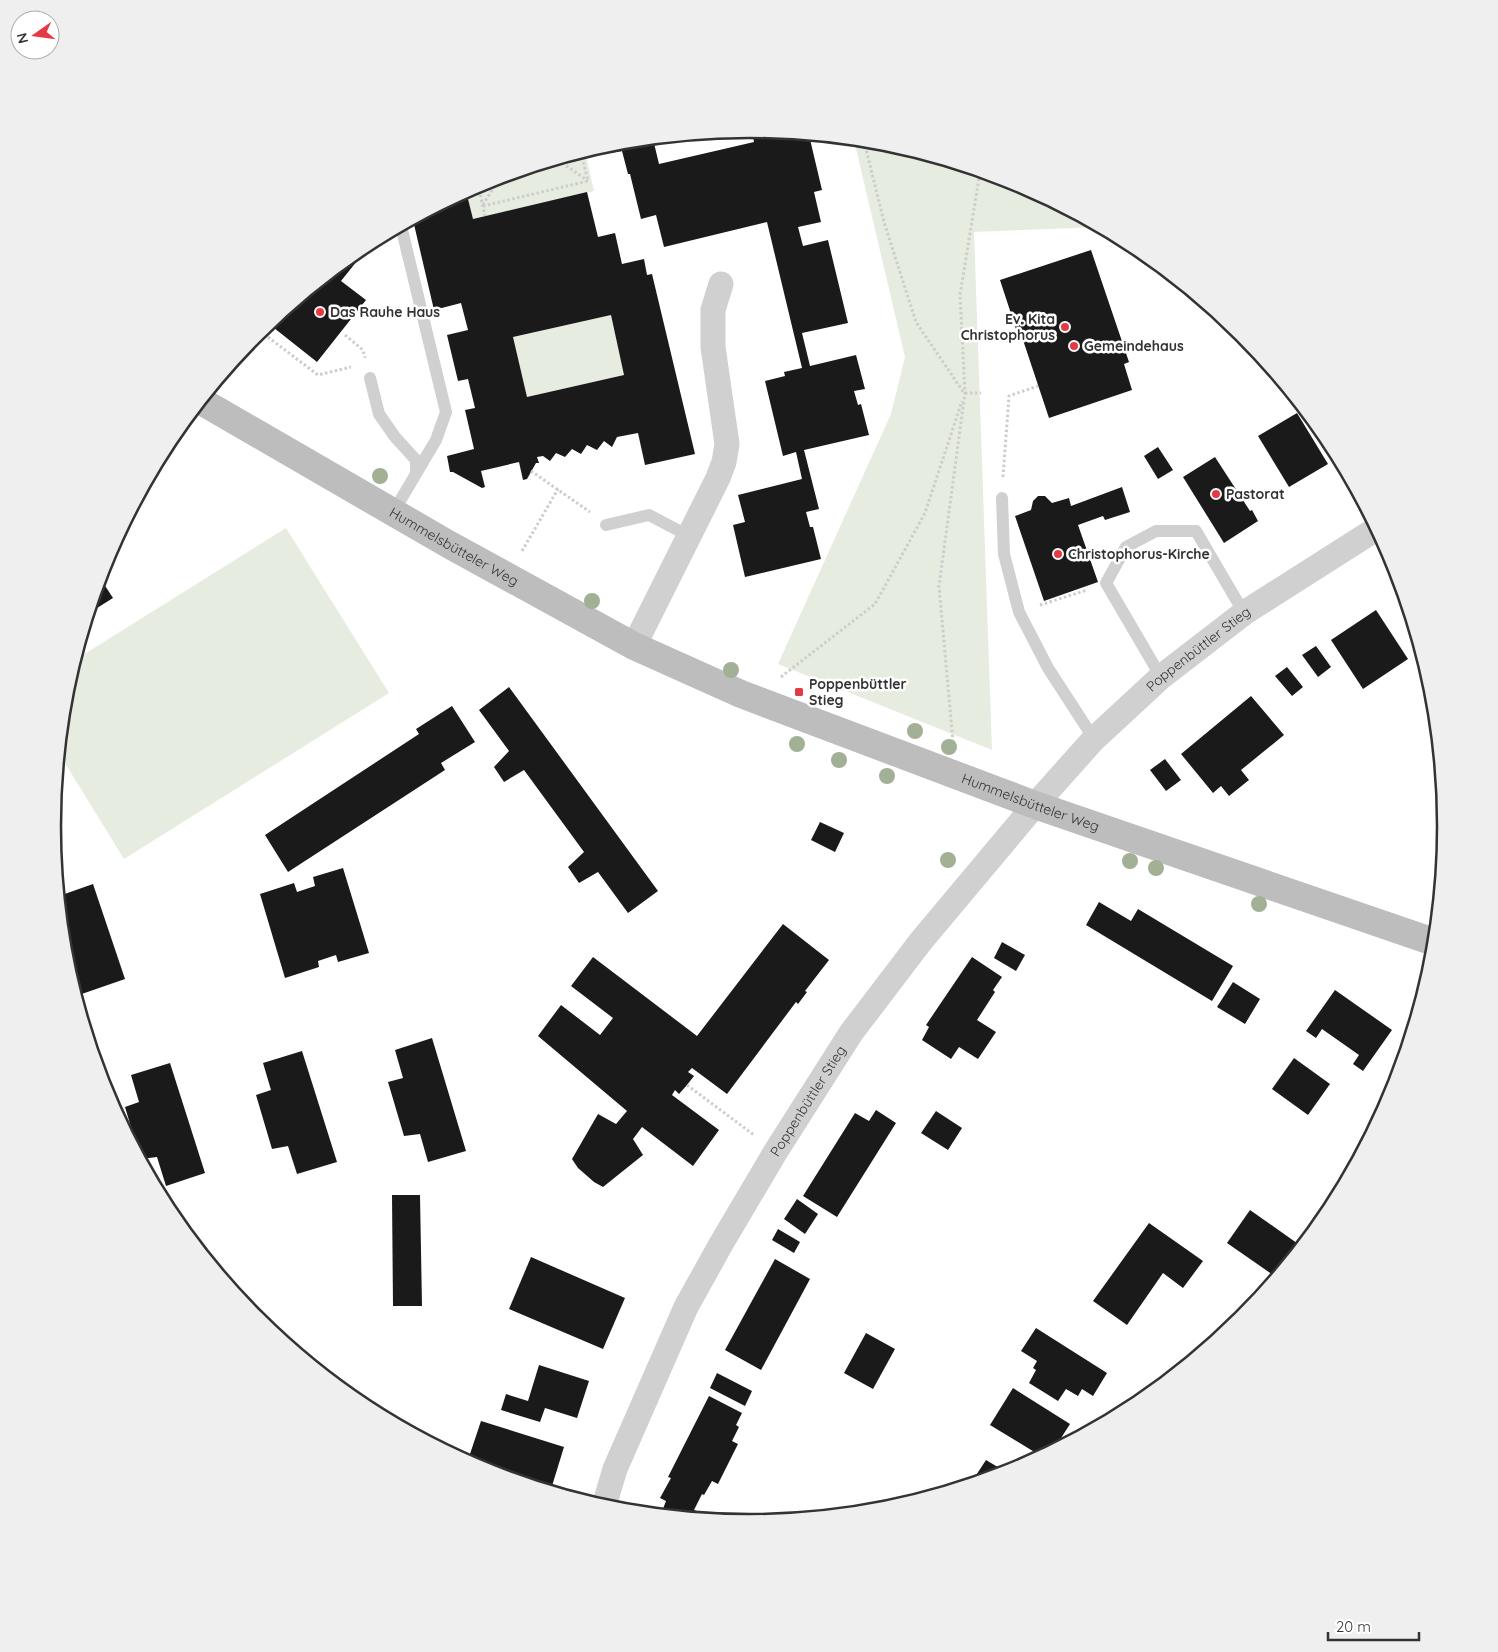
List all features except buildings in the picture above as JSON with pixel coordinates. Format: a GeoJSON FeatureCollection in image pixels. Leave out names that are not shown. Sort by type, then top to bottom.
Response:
{"type":"FeatureCollection","features":[{"type":"Feature","properties":{"kind":"street"},"geometry":{"type":"LineString","coordinates":[[634,646],[718,478],[724,462],[727,444],[714,347],[713,310],[721,284]]}},
{"type":"Feature","properties":{"kind":"street","name":"Hummelsbütteler Weg"},"geometry":{"type":"LineString","coordinates":[[213,395],[276,445]]}},
{"type":"Feature","properties":{"kind":"street","name":"Hummelsbütteler Weg"},"geometry":{"type":"LineString","coordinates":[[206,404],[448,544],[634,646],[753,699],[1035,805],[1427,940]]}},
{"type":"Feature","properties":{"kind":"street","name":"Poppenbüttler Stieg"},"geometry":{"type":"LineString","coordinates":[[606,1499],[615,1469],[686,1307],[776,1151],[852,1033],[922,941],[1035,805],[1094,738],[1161,677],[1244,613],[1371,532]]}},
{"type":"Feature","properties":{"kind":"lane"},"geometry":{"type":"LineString","coordinates":[[394,512],[436,440],[446,412],[402,232]]}},
{"type":"Feature","properties":{"kind":"lane"},"geometry":{"type":"LineString","coordinates":[[370,378],[379,414],[395,437],[416,460],[416,473]]}},
{"type":"Feature","properties":{"kind":"lane"},"geometry":{"type":"LineString","coordinates":[[1002,498],[1004,554],[1019,612],[1048,668],[1094,738]]}},
{"type":"Feature","properties":{"kind":"lane"},"geometry":{"type":"LineString","coordinates":[[606,525],[649,515],[689,536]]}},
{"type":"Feature","properties":{"kind":"lane"},"geometry":{"type":"LineString","coordinates":[[1161,677],[1106,583],[1126,548],[1156,531],[1196,531],[1244,613]]}},
{"type":"Feature","properties":{"kind":"path"},"geometry":{"type":"LineString","coordinates":[[866,148],[884,222],[916,322],[964,393]]}},
{"type":"Feature","properties":{"kind":"path"},"geometry":{"type":"LineString","coordinates":[[582,159],[588,182]]}},
{"type":"Feature","properties":{"kind":"path"},"geometry":{"type":"LineString","coordinates":[[564,164],[588,182]]}},
{"type":"Feature","properties":{"kind":"path"},"geometry":{"type":"LineString","coordinates":[[956,776],[939,586],[964,393],[960,295],[979,178]]}},
{"type":"Feature","properties":{"kind":"path"},"geometry":{"type":"LineString","coordinates":[[483,206],[588,182]]}},
{"type":"Feature","properties":{"kind":"path"},"geometry":{"type":"LineString","coordinates":[[483,206],[493,188]]}},
{"type":"Feature","properties":{"kind":"path"},"geometry":{"type":"LineString","coordinates":[[480,194],[485,216]]}},
{"type":"Feature","properties":{"kind":"path"},"geometry":{"type":"LineString","coordinates":[[345,335],[363,350],[370,378]]}},
{"type":"Feature","properties":{"kind":"path"},"geometry":{"type":"LineString","coordinates":[[267,336],[318,375],[366,363]]}},
{"type":"Feature","properties":{"kind":"path"},"geometry":{"type":"LineString","coordinates":[[1002,498],[1009,396],[1038,386]]}},
{"type":"Feature","properties":{"kind":"path"},"geometry":{"type":"LineString","coordinates":[[964,393],[981,392]]}},
{"type":"Feature","properties":{"kind":"path"},"geometry":{"type":"LineString","coordinates":[[753,699],[875,604],[925,512],[964,393]]}},
{"type":"Feature","properties":{"kind":"path"},"geometry":{"type":"LineString","coordinates":[[531,471],[585,507],[606,525]]}},
{"type":"Feature","properties":{"kind":"path"},"geometry":{"type":"LineString","coordinates":[[508,576],[558,489]]}},
{"type":"Feature","properties":{"kind":"path"},"geometry":{"type":"LineString","coordinates":[[1019,612],[1106,583]]}},
{"type":"Feature","properties":{"kind":"path"},"geometry":{"type":"LineString","coordinates":[[686,1085],[776,1151]]}},
{"type":"Feature","properties":{"kind":"shaded area"},"geometry":{"type":"Polygon","coordinates":[[[856,147],[883,151],[970,175],[1053,209],[1088,227],[974,232],[992,750],[778,664],[891,414],[905,357],[856,147]]]}},
{"type":"Feature","properties":{"kind":"shaded area"},"geometry":{"type":"Polygon","coordinates":[[[587,158],[594,191],[473,219],[468,199],[528,175],[587,158]]]}},
{"type":"Feature","properties":{"kind":"shaded area"},"geometry":{"type":"Polygon","coordinates":[[[611,315],[624,375],[527,397],[513,337],[611,315]]]}},
{"type":"Feature","properties":{"kind":"shaded area"},"geometry":{"type":"Polygon","coordinates":[[[286,528],[389,693],[124,859],[65,763],[74,692],[83,655],[286,528]]]}},
{"type":"Feature","properties":{"kind":"place","name":"Das Rauhe Haus"},"geometry":{"type":"Point","coordinates":[320,312]}},
{"type":"Feature","properties":{"kind":"place","name":"Ev. Kita Christophorus"},"geometry":{"type":"Point","coordinates":[1065,327]}},
{"type":"Feature","properties":{"kind":"place","name":"Gemeindehaus"},"geometry":{"type":"Point","coordinates":[1074,346]}},
{"type":"Feature","properties":{"kind":"place","name":"Pastorat"},"geometry":{"type":"Point","coordinates":[1216,494]}},
{"type":"Feature","properties":{"kind":"place","name":"Christophorus-Kirche"},"geometry":{"type":"Point","coordinates":[1058,554]}},
{"type":"Feature","properties":{"kind":"place","name":"Poppenbüttler Stieg"},"geometry":{"type":"Point","coordinates":[799,692]}}]}
